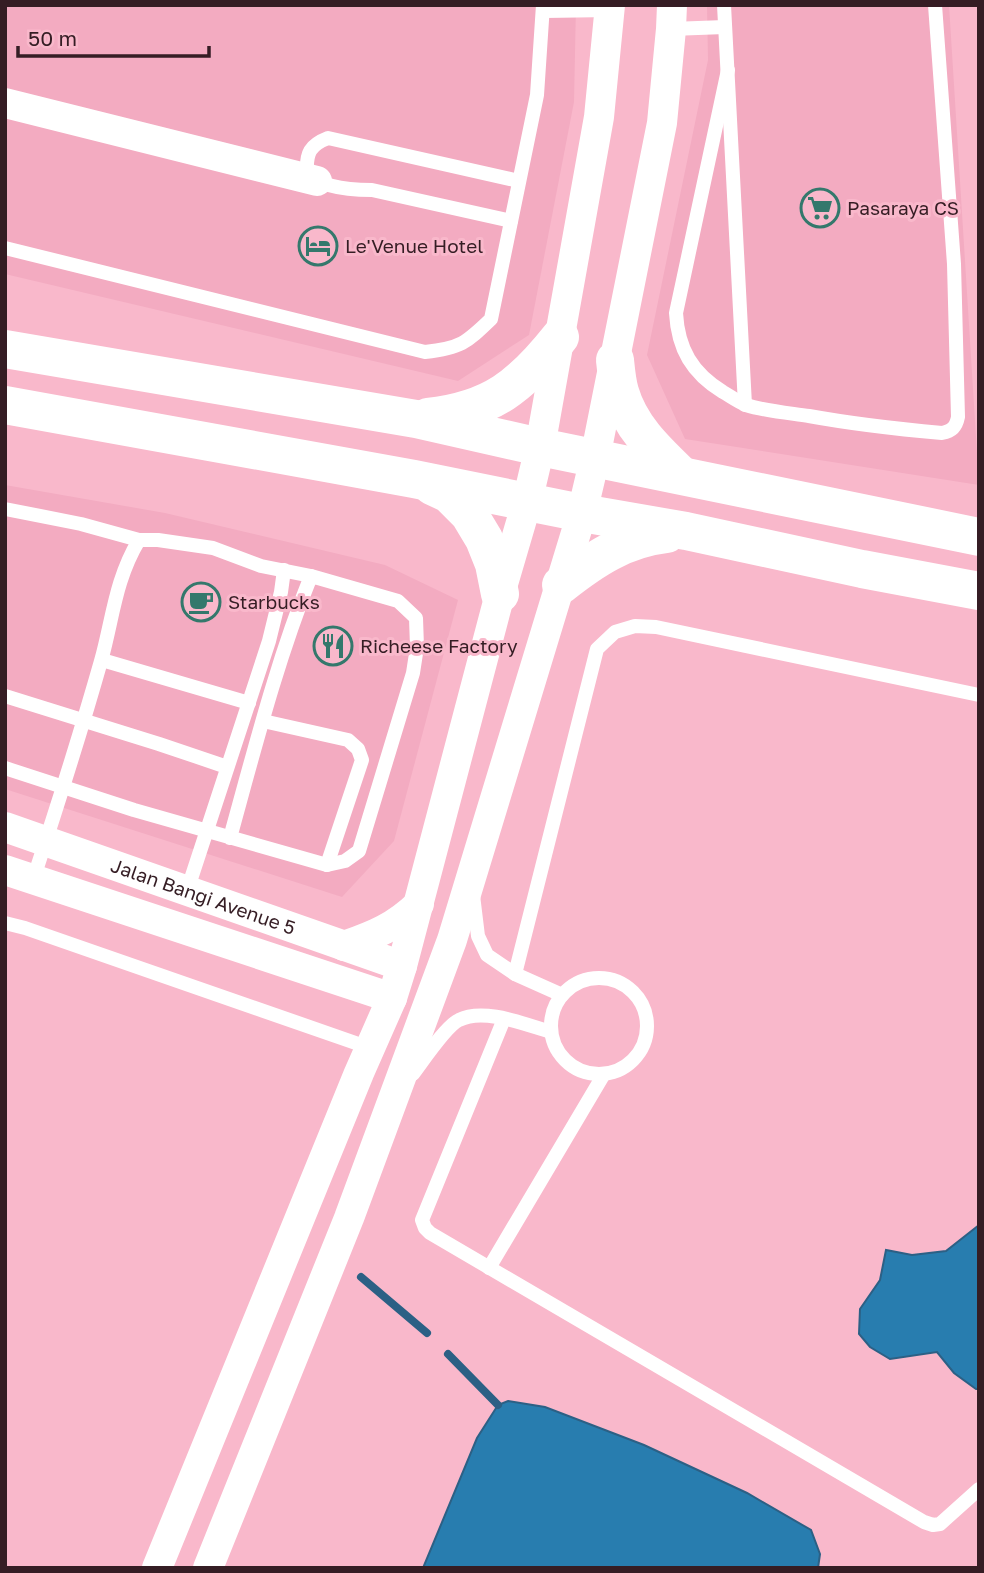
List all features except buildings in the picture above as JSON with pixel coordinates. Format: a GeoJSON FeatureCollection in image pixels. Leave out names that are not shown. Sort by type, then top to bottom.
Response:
{"type":"FeatureCollection","features":[{"type":"Feature","properties":{"kind":"main road"},"geometry":{"type":"LineString","coordinates":[[416,419],[453,414],[484,404],[515,386],[538,365],[560,337]]}},
{"type":"Feature","properties":{"kind":"main road"},"geometry":{"type":"LineString","coordinates":[[5,349],[416,419],[979,537]]}},
{"type":"Feature","properties":{"kind":"main road"},"geometry":{"type":"LineString","coordinates":[[615,360],[619,390],[627,411],[641,433],[681,475]]}},
{"type":"Feature","properties":{"kind":"main road"},"geometry":{"type":"LineString","coordinates":[[5,405],[414,479],[979,591]]}},
{"type":"Feature","properties":{"kind":"main road"},"geometry":{"type":"LineString","coordinates":[[414,479],[449,494],[469,514],[494,564],[500,594]]}},
{"type":"Feature","properties":{"kind":"main road"},"geometry":{"type":"LineString","coordinates":[[561,585],[608,551],[635,540],[686,531]]}},
{"type":"Feature","properties":{"kind":"street"},"geometry":{"type":"LineString","coordinates":[[408,1058],[404,984],[419,904],[540,447],[599,117],[610,7]]}},
{"type":"Feature","properties":{"kind":"street"},"geometry":{"type":"LineString","coordinates":[[208,1568],[349,1218],[452,940],[561,585],[595,458],[662,123],[672,17]]}},
{"type":"Feature","properties":{"kind":"street"},"geometry":{"type":"LineString","coordinates":[[5,103],[317,181]]}},
{"type":"Feature","properties":{"kind":"street","name":"Jalan Bangi Avenue 5"},"geometry":{"type":"LineString","coordinates":[[5,827],[344,946],[404,984]]}},
{"type":"Feature","properties":{"kind":"street","name":"Jalan Bangi Avenue 5"},"geometry":{"type":"LineString","coordinates":[[5,870],[345,983],[404,984]]}},
{"type":"Feature","properties":{"kind":"street"},"geometry":{"type":"LineString","coordinates":[[344,946],[376,935],[404,918],[419,904]]}},
{"type":"Feature","properties":{"kind":"street"},"geometry":{"type":"LineString","coordinates":[[157,1568],[370,1046],[404,984],[452,940]]}},
{"type":"Feature","properties":{"kind":"street"},"geometry":{"type":"LineString","coordinates":[[345,983],[354,995],[370,1046]]}},
{"type":"Feature","properties":{"kind":"street"},"geometry":{"type":"LineString","coordinates":[[279,1269],[321,1287]]}},
{"type":"Feature","properties":{"kind":"lane"},"geometry":{"type":"LineString","coordinates":[[724,5],[745,405]]}},
{"type":"Feature","properties":{"kind":"lane"},"geometry":{"type":"LineString","coordinates":[[728,70],[676,313],[682,349],[700,375],[745,405],[840,422],[942,433],[953,429],[958,417],[954,264],[935,5]]}},
{"type":"Feature","properties":{"kind":"lane"},"geometry":{"type":"LineString","coordinates":[[5,248],[425,352],[450,349],[470,340],[491,319],[537,95],[544,8],[610,7]]}},
{"type":"Feature","properties":{"kind":"lane"},"geometry":{"type":"LineString","coordinates":[[672,17],[725,27]]}},
{"type":"Feature","properties":{"kind":"lane"},"geometry":{"type":"LineString","coordinates":[[511,220],[317,181],[307,172],[307,160],[311,149],[328,138],[519,181]]}},
{"type":"Feature","properties":{"kind":"lane"},"geometry":{"type":"LineString","coordinates":[[5,509],[81,524],[139,540],[214,548],[261,566],[311,576],[398,600],[416,618],[417,647],[413,673],[359,852],[345,861],[327,865],[230,838],[5,768]]}},
{"type":"Feature","properties":{"kind":"lane"},"geometry":{"type":"LineString","coordinates":[[33,880],[85,721],[121,576],[139,540]]}},
{"type":"Feature","properties":{"kind":"lane"},"geometry":{"type":"LineString","coordinates":[[187,891],[269,641],[284,570]]}},
{"type":"Feature","properties":{"kind":"lane"},"geometry":{"type":"LineString","coordinates":[[230,838],[263,721],[300,602],[311,576]]}},
{"type":"Feature","properties":{"kind":"lane"},"geometry":{"type":"LineString","coordinates":[[515,974],[597,649],[615,632],[635,626],[656,627],[979,695]]}},
{"type":"Feature","properties":{"kind":"lane"},"geometry":{"type":"LineString","coordinates":[[102,660],[249,703]]}},
{"type":"Feature","properties":{"kind":"lane"},"geometry":{"type":"LineString","coordinates":[[5,696],[227,767]]}},
{"type":"Feature","properties":{"kind":"lane"},"geometry":{"type":"LineString","coordinates":[[263,721],[348,740],[358,749],[362,760],[327,865]]}},
{"type":"Feature","properties":{"kind":"lane"},"geometry":{"type":"LineString","coordinates":[[471,876],[478,936],[487,955],[515,974],[562,995]]}},
{"type":"Feature","properties":{"kind":"lane"},"geometry":{"type":"LineString","coordinates":[[5,923],[370,1046]]}},
{"type":"Feature","properties":{"kind":"lane"},"geometry":{"type":"LineString","coordinates":[[605,977],[633,990],[642,1003],[647,1018],[647,1034],[642,1049],[632,1061],[619,1070],[604,1074],[575,1068],[563,1059],[555,1047],[551,1032],[551,1019],[562,995],[574,984],[589,978],[605,977]]}},
{"type":"Feature","properties":{"kind":"lane"},"geometry":{"type":"LineString","coordinates":[[389,1109],[438,1041],[457,1020],[473,1015],[492,1016],[551,1032]]}},
{"type":"Feature","properties":{"kind":"lane"},"geometry":{"type":"LineString","coordinates":[[504,1019],[422,1220],[430,1233],[923,1522],[940,1524],[979,1489]]}},
{"type":"Feature","properties":{"kind":"lane"},"geometry":{"type":"LineString","coordinates":[[489,1268],[604,1074]]}},
{"type":"Feature","properties":{"kind":"shaded area"},"geometry":{"type":"Polygon","coordinates":[[[5,5],[576,5],[574,102],[529,335],[458,381],[5,274],[5,5]]]}},
{"type":"Feature","properties":{"kind":"shaded area","name":"Pasaraya CS"},"geometry":{"type":"Polygon","coordinates":[[[707,5],[949,5],[979,485],[685,439],[647,355],[708,60],[707,5]]]}},
{"type":"Feature","properties":{"kind":"shaded area"},"geometry":{"type":"Polygon","coordinates":[[[5,485],[165,513],[385,565],[458,600],[394,841],[342,897],[5,789],[5,485]]]}},
{"type":"Feature","properties":{"kind":"water"},"geometry":{"type":"Polygon","coordinates":[[[979,1225],[979,1389],[976,1389],[954,1373],[937,1352],[890,1359],[870,1347],[859,1334],[860,1309],[880,1280],[886,1250],[912,1255],[946,1251],[979,1225]]]}},
{"type":"Feature","properties":{"kind":"water"},"geometry":{"type":"Polygon","coordinates":[[[508,1401],[545,1407],[644,1445],[747,1493],[811,1530],[820,1554],[818,1568],[423,1568],[477,1438],[498,1405],[508,1401]]]}},
{"type":"Feature","properties":{"kind":"waterway"},"geometry":{"type":"LineString","coordinates":[[361,1277],[427,1333]]}},
{"type":"Feature","properties":{"kind":"waterway"},"geometry":{"type":"LineString","coordinates":[[448,1354],[498,1405]]}},
{"type":"Feature","properties":{"kind":"place","name":"Pasaraya CS"},"geometry":{"type":"Point","coordinates":[820,208]}},
{"type":"Feature","properties":{"kind":"place","name":"Le'Venue Hotel"},"geometry":{"type":"Point","coordinates":[318,246]}},
{"type":"Feature","properties":{"kind":"place","name":"Starbucks"},"geometry":{"type":"Point","coordinates":[201,602]}},
{"type":"Feature","properties":{"kind":"place","name":"Richeese Factory"},"geometry":{"type":"Point","coordinates":[333,646]}}]}
